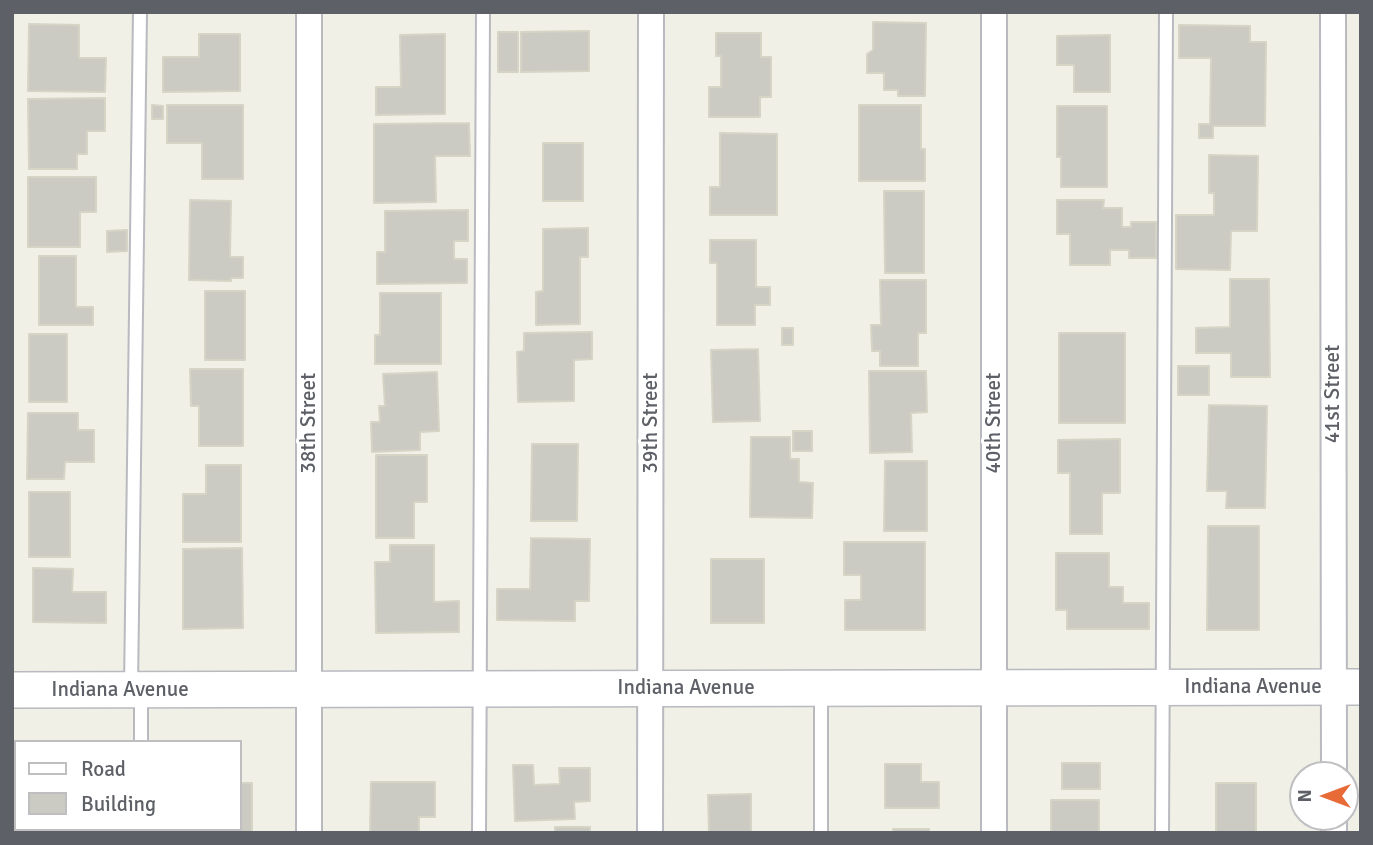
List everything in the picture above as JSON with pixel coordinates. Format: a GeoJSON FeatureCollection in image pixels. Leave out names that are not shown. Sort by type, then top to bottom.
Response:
{"type":"FeatureCollection","features":[{"type":"Feature","properties":{"kind":"main road","name":"Indiana Avenue"},"geometry":{"type":"LineString","coordinates":[[12,690],[1347,687]]}},
{"type":"Feature","properties":{"kind":"street","name":"38th Street"},"geometry":{"type":"LineString","coordinates":[[309,12],[309,833]]}},
{"type":"Feature","properties":{"kind":"street","name":"39th Street"},"geometry":{"type":"LineString","coordinates":[[650,12],[650,833]]}},
{"type":"Feature","properties":{"kind":"street","name":"40th Street"},"geometry":{"type":"LineString","coordinates":[[994,12],[994,833]]}},
{"type":"Feature","properties":{"kind":"street","name":"41st Street"},"geometry":{"type":"LineString","coordinates":[[1333,12],[1347,687],[1336,761]]}},
{"type":"Feature","properties":{"kind":"lane"},"geometry":{"type":"LineString","coordinates":[[140,12],[136,690],[141,740]]}},
{"type":"Feature","properties":{"kind":"lane"},"geometry":{"type":"LineString","coordinates":[[478,833],[483,12]]}},
{"type":"Feature","properties":{"kind":"lane"},"geometry":{"type":"LineString","coordinates":[[1162,833],[1166,12]]}},
{"type":"Feature","properties":{"kind":"lane"},"geometry":{"type":"LineString","coordinates":[[821,688],[821,833]]}},
{"type":"Feature","properties":{"kind":"building"},"geometry":{"type":"Polygon","coordinates":[[[873,22],[926,23],[925,96],[898,96],[898,90],[884,90],[884,73],[867,73],[867,54],[873,50],[873,22]]]}},
{"type":"Feature","properties":{"kind":"building"},"geometry":{"type":"Polygon","coordinates":[[[29,24],[79,25],[79,58],[106,58],[105,92],[28,91],[29,24]]]}},
{"type":"Feature","properties":{"kind":"building"},"geometry":{"type":"Polygon","coordinates":[[[1179,25],[1250,26],[1250,42],[1266,42],[1265,126],[1213,126],[1213,138],[1199,138],[1199,124],[1210,124],[1211,58],[1179,58],[1179,25]]]}},
{"type":"Feature","properties":{"kind":"building"},"geometry":{"type":"Polygon","coordinates":[[[589,31],[589,71],[521,72],[521,32],[589,31]]]}},
{"type":"Feature","properties":{"kind":"building"},"geometry":{"type":"Polygon","coordinates":[[[498,32],[518,32],[518,72],[498,72],[498,32]]]}},
{"type":"Feature","properties":{"kind":"building"},"geometry":{"type":"Polygon","coordinates":[[[716,33],[761,33],[761,57],[771,57],[771,97],[760,97],[760,117],[709,117],[709,87],[721,87],[721,56],[716,56],[716,33]]]}},
{"type":"Feature","properties":{"kind":"building"},"geometry":{"type":"Polygon","coordinates":[[[199,34],[240,34],[240,91],[163,92],[163,57],[199,57],[199,34]]]}},
{"type":"Feature","properties":{"kind":"building"},"geometry":{"type":"Polygon","coordinates":[[[445,34],[445,114],[376,115],[376,87],[401,87],[400,35],[445,34]]]}},
{"type":"Feature","properties":{"kind":"building"},"geometry":{"type":"Polygon","coordinates":[[[1110,35],[1110,92],[1074,92],[1074,65],[1057,65],[1057,36],[1110,35]]]}},
{"type":"Feature","properties":{"kind":"building"},"geometry":{"type":"Polygon","coordinates":[[[105,98],[105,131],[87,131],[87,154],[77,154],[77,169],[29,169],[28,99],[105,98]]]}},
{"type":"Feature","properties":{"kind":"building"},"geometry":{"type":"Polygon","coordinates":[[[152,105],[163,106],[163,119],[152,119],[152,105]]]}},
{"type":"Feature","properties":{"kind":"building"},"geometry":{"type":"Polygon","coordinates":[[[167,105],[243,105],[243,179],[202,179],[202,143],[167,143],[167,105]]]}},
{"type":"Feature","properties":{"kind":"building"},"geometry":{"type":"Polygon","coordinates":[[[859,105],[921,105],[921,149],[925,149],[925,181],[859,181],[859,105]]]}},
{"type":"Feature","properties":{"kind":"building"},"geometry":{"type":"Polygon","coordinates":[[[1057,106],[1107,106],[1107,187],[1061,187],[1061,157],[1057,157],[1057,106]]]}},
{"type":"Feature","properties":{"kind":"building"},"geometry":{"type":"Polygon","coordinates":[[[469,123],[470,156],[435,156],[436,202],[374,203],[374,124],[469,123]]]}},
{"type":"Feature","properties":{"kind":"building"},"geometry":{"type":"Polygon","coordinates":[[[720,133],[777,134],[777,215],[710,215],[710,187],[720,187],[720,133]]]}},
{"type":"Feature","properties":{"kind":"building"},"geometry":{"type":"Polygon","coordinates":[[[543,143],[583,143],[583,201],[543,201],[543,143]]]}},
{"type":"Feature","properties":{"kind":"building"},"geometry":{"type":"Polygon","coordinates":[[[1209,155],[1258,156],[1257,231],[1231,231],[1230,270],[1176,269],[1176,215],[1214,215],[1214,193],[1209,193],[1209,155]]]}},
{"type":"Feature","properties":{"kind":"building"},"geometry":{"type":"Polygon","coordinates":[[[28,177],[96,177],[96,212],[80,212],[80,247],[28,247],[28,177]]]}},
{"type":"Feature","properties":{"kind":"building"},"geometry":{"type":"Polygon","coordinates":[[[884,191],[924,191],[924,273],[885,273],[884,191]]]}},
{"type":"Feature","properties":{"kind":"building"},"geometry":{"type":"Polygon","coordinates":[[[190,200],[231,201],[230,257],[243,257],[243,278],[231,278],[231,281],[189,280],[190,200]]]}},
{"type":"Feature","properties":{"kind":"building"},"geometry":{"type":"Polygon","coordinates":[[[1057,200],[1104,200],[1103,208],[1122,208],[1122,227],[1131,227],[1131,222],[1156,222],[1156,258],[1129,258],[1129,250],[1110,250],[1110,265],[1070,265],[1070,234],[1057,234],[1057,200]]]}},
{"type":"Feature","properties":{"kind":"building"},"geometry":{"type":"Polygon","coordinates":[[[468,210],[468,241],[454,241],[454,259],[467,259],[467,283],[377,284],[377,252],[385,252],[385,211],[468,210]]]}},
{"type":"Feature","properties":{"kind":"building"},"geometry":{"type":"Polygon","coordinates":[[[588,228],[588,257],[580,257],[580,324],[536,325],[536,292],[543,291],[543,229],[588,228]]]}},
{"type":"Feature","properties":{"kind":"building"},"geometry":{"type":"Polygon","coordinates":[[[127,230],[127,251],[107,252],[107,231],[127,230]]]}},
{"type":"Feature","properties":{"kind":"building"},"geometry":{"type":"Polygon","coordinates":[[[710,240],[756,240],[756,287],[770,287],[770,305],[755,305],[755,325],[717,325],[717,263],[710,263],[710,240]]]}},
{"type":"Feature","properties":{"kind":"building"},"geometry":{"type":"Polygon","coordinates":[[[39,256],[76,256],[76,307],[93,307],[93,325],[39,325],[39,256]]]}},
{"type":"Feature","properties":{"kind":"building"},"geometry":{"type":"Polygon","coordinates":[[[1230,279],[1269,279],[1270,377],[1231,377],[1231,353],[1196,353],[1196,328],[1230,327],[1230,279]]]}},
{"type":"Feature","properties":{"kind":"building"},"geometry":{"type":"Polygon","coordinates":[[[880,280],[926,280],[926,333],[918,333],[918,366],[880,366],[880,351],[872,351],[871,325],[881,325],[880,280]]]}},
{"type":"Feature","properties":{"kind":"building"},"geometry":{"type":"Polygon","coordinates":[[[205,291],[245,291],[245,360],[205,360],[205,291]]]}},
{"type":"Feature","properties":{"kind":"building"},"geometry":{"type":"Polygon","coordinates":[[[380,293],[441,293],[441,364],[375,364],[375,335],[380,335],[380,293]]]}},
{"type":"Feature","properties":{"kind":"building"},"geometry":{"type":"Polygon","coordinates":[[[782,328],[793,328],[793,345],[782,345],[782,328]]]}},
{"type":"Feature","properties":{"kind":"building"},"geometry":{"type":"Polygon","coordinates":[[[592,332],[592,359],[574,360],[574,401],[518,402],[517,352],[524,351],[524,333],[592,332]]]}},
{"type":"Feature","properties":{"kind":"building"},"geometry":{"type":"Polygon","coordinates":[[[1059,333],[1125,333],[1125,423],[1059,423],[1059,333]]]}},
{"type":"Feature","properties":{"kind":"building"},"geometry":{"type":"Polygon","coordinates":[[[29,334],[67,334],[67,402],[29,402],[29,334]]]}},
{"type":"Feature","properties":{"kind":"building"},"geometry":{"type":"Polygon","coordinates":[[[758,349],[760,421],[713,422],[711,350],[758,349]]]}},
{"type":"Feature","properties":{"kind":"building"},"geometry":{"type":"Polygon","coordinates":[[[1178,366],[1209,366],[1209,395],[1178,395],[1178,366]]]}},
{"type":"Feature","properties":{"kind":"building"},"geometry":{"type":"Polygon","coordinates":[[[190,369],[243,369],[243,446],[199,446],[199,406],[191,406],[190,369]]]}},
{"type":"Feature","properties":{"kind":"building"},"geometry":{"type":"Polygon","coordinates":[[[869,371],[926,371],[927,412],[911,413],[912,452],[870,453],[869,371]]]}},
{"type":"Feature","properties":{"kind":"building"},"geometry":{"type":"Polygon","coordinates":[[[437,372],[439,431],[420,432],[420,450],[372,452],[371,422],[380,422],[379,406],[385,406],[383,374],[437,372]]]}},
{"type":"Feature","properties":{"kind":"building"},"geometry":{"type":"Polygon","coordinates":[[[1209,405],[1267,406],[1265,508],[1226,508],[1227,491],[1207,491],[1209,405]]]}},
{"type":"Feature","properties":{"kind":"building"},"geometry":{"type":"Polygon","coordinates":[[[28,413],[78,413],[78,430],[94,430],[94,462],[65,462],[64,479],[27,479],[28,413]]]}},
{"type":"Feature","properties":{"kind":"building"},"geometry":{"type":"Polygon","coordinates":[[[793,431],[812,431],[812,451],[793,451],[793,431]]]}},
{"type":"Feature","properties":{"kind":"building"},"geometry":{"type":"Polygon","coordinates":[[[751,437],[790,437],[790,459],[799,459],[799,482],[813,483],[812,518],[750,517],[751,437]]]}},
{"type":"Feature","properties":{"kind":"building"},"geometry":{"type":"Polygon","coordinates":[[[1120,439],[1120,493],[1102,493],[1102,534],[1070,534],[1070,473],[1058,473],[1058,440],[1120,439]]]}},
{"type":"Feature","properties":{"kind":"building"},"geometry":{"type":"Polygon","coordinates":[[[532,444],[578,444],[577,521],[531,521],[532,444]]]}},
{"type":"Feature","properties":{"kind":"building"},"geometry":{"type":"Polygon","coordinates":[[[376,455],[427,455],[427,502],[414,502],[414,538],[376,538],[376,455]]]}},
{"type":"Feature","properties":{"kind":"building"},"geometry":{"type":"Polygon","coordinates":[[[885,461],[927,461],[927,531],[884,531],[885,461]]]}},
{"type":"Feature","properties":{"kind":"building"},"geometry":{"type":"Polygon","coordinates":[[[206,465],[241,465],[241,542],[183,542],[183,494],[206,494],[206,465]]]}},
{"type":"Feature","properties":{"kind":"building"},"geometry":{"type":"Polygon","coordinates":[[[29,492],[70,492],[70,557],[29,557],[29,492]]]}},
{"type":"Feature","properties":{"kind":"building"},"geometry":{"type":"Polygon","coordinates":[[[1208,526],[1259,526],[1259,630],[1207,630],[1208,526]]]}},
{"type":"Feature","properties":{"kind":"building"},"geometry":{"type":"Polygon","coordinates":[[[531,538],[590,539],[589,601],[575,601],[575,621],[497,620],[497,589],[530,589],[531,538]]]}},
{"type":"Feature","properties":{"kind":"building"},"geometry":{"type":"Polygon","coordinates":[[[844,542],[925,542],[925,630],[845,630],[845,600],[861,600],[861,575],[844,575],[844,542]]]}},
{"type":"Feature","properties":{"kind":"building"},"geometry":{"type":"Polygon","coordinates":[[[390,545],[434,545],[434,602],[459,601],[459,632],[376,633],[375,562],[390,562],[390,545]]]}},
{"type":"Feature","properties":{"kind":"building"},"geometry":{"type":"Polygon","coordinates":[[[242,548],[243,628],[183,629],[183,549],[242,548]]]}},
{"type":"Feature","properties":{"kind":"building"},"geometry":{"type":"Polygon","coordinates":[[[1056,553],[1109,553],[1109,587],[1123,587],[1123,603],[1149,603],[1149,629],[1067,629],[1067,610],[1056,610],[1056,553]]]}},
{"type":"Feature","properties":{"kind":"building"},"geometry":{"type":"Polygon","coordinates":[[[711,559],[764,559],[764,623],[711,623],[711,559]]]}},
{"type":"Feature","properties":{"kind":"building"},"geometry":{"type":"Polygon","coordinates":[[[33,568],[73,569],[72,592],[106,592],[106,623],[33,622],[33,568]]]}},
{"type":"Feature","properties":{"kind":"building"},"geometry":{"type":"Polygon","coordinates":[[[1062,763],[1100,763],[1100,789],[1062,789],[1062,763]]]}},
{"type":"Feature","properties":{"kind":"building"},"geometry":{"type":"Polygon","coordinates":[[[885,764],[921,764],[921,782],[939,782],[939,808],[885,808],[885,764]]]}},
{"type":"Feature","properties":{"kind":"building"},"geometry":{"type":"Polygon","coordinates":[[[513,765],[533,765],[534,785],[560,784],[559,768],[590,768],[590,801],[574,802],[575,819],[515,821],[513,765]]]}},
{"type":"Feature","properties":{"kind":"building"},"geometry":{"type":"Polygon","coordinates":[[[371,782],[435,782],[435,817],[419,817],[419,833],[370,833],[371,782]]]}},
{"type":"Feature","properties":{"kind":"building"},"geometry":{"type":"Polygon","coordinates":[[[242,783],[252,783],[252,833],[211,833],[242,831],[242,783]]]}},
{"type":"Feature","properties":{"kind":"building"},"geometry":{"type":"Polygon","coordinates":[[[1216,783],[1256,783],[1256,832],[1270,833],[1216,833],[1216,783]]]}},
{"type":"Feature","properties":{"kind":"building"},"geometry":{"type":"Polygon","coordinates":[[[751,794],[751,833],[709,833],[708,795],[751,794]]]}},
{"type":"Feature","properties":{"kind":"building"},"geometry":{"type":"Polygon","coordinates":[[[1051,800],[1099,800],[1099,833],[1051,833],[1051,800]]]}},
{"type":"Feature","properties":{"kind":"building"},"geometry":{"type":"Polygon","coordinates":[[[555,827],[590,827],[590,833],[555,833],[555,827]]]}},
{"type":"Feature","properties":{"kind":"building"},"geometry":{"type":"Polygon","coordinates":[[[893,829],[929,829],[929,833],[893,833],[893,829]]]}},
{"type":"Feature","properties":{"kind":"building"},"geometry":{"type":"Polygon","coordinates":[[[28,831],[64,831],[64,833],[28,831]]]}}]}
